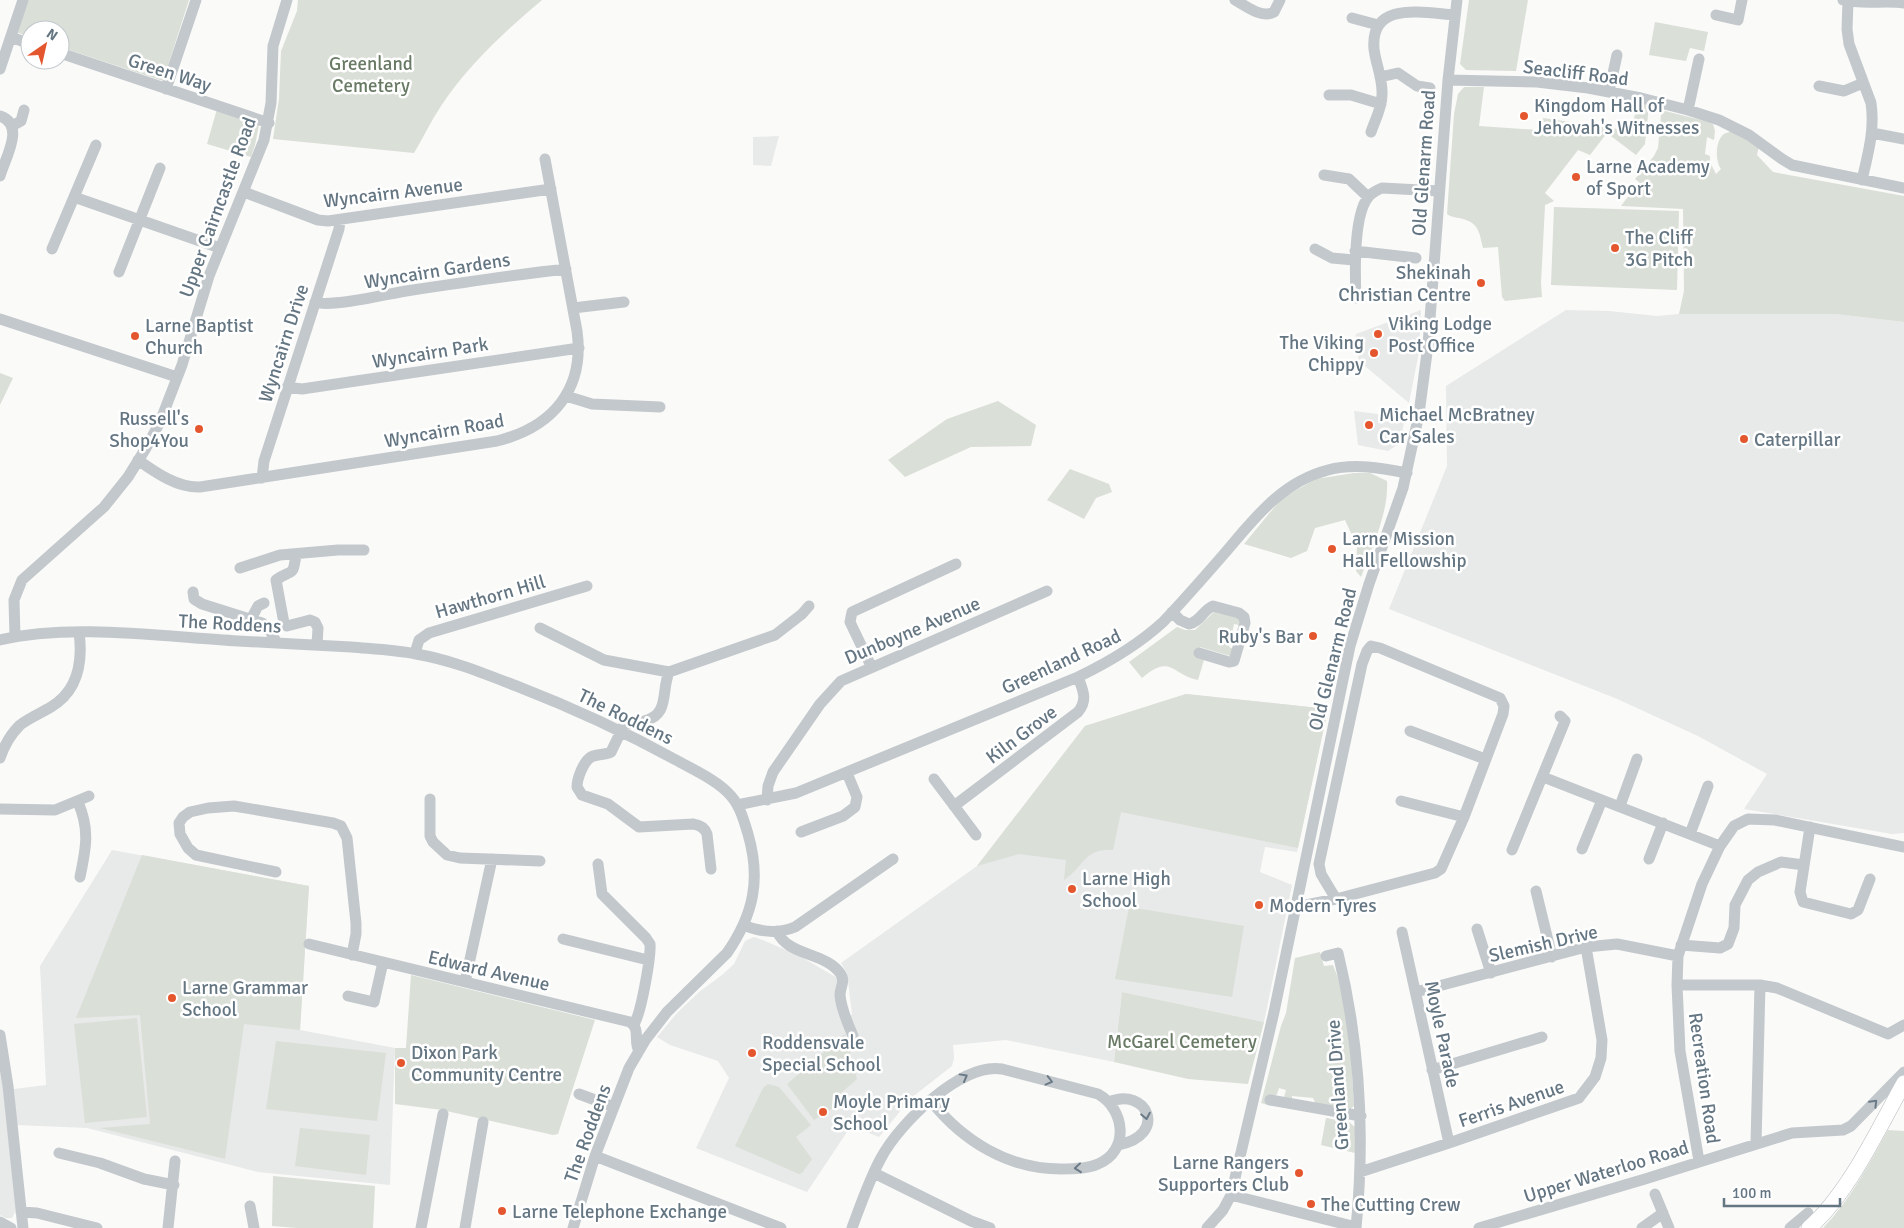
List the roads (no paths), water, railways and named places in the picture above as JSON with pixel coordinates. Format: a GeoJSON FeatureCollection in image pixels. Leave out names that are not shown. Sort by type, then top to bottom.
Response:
{"type":"FeatureCollection","features":[{"type":"Feature","properties":{"kind":"main road"},"geometry":{"type":"LineString","coordinates":[[1808,1221],[1826,1210],[1847,1182],[1904,1083]]}},
{"type":"Feature","properties":{"kind":"street"},"geometry":{"type":"LineString","coordinates":[[0,69],[23,0]]}},
{"type":"Feature","properties":{"kind":"street"},"geometry":{"type":"LineString","coordinates":[[166,89],[196,0]]}},
{"type":"Feature","properties":{"kind":"street","name":"Upper Cairncastle Road"},"geometry":{"type":"LineString","coordinates":[[15,637],[14,600],[22,580],[104,507],[118,491],[160,422],[178,377],[201,299],[220,248],[261,152],[269,123],[272,51],[277,28],[287,0]]}},
{"type":"Feature","properties":{"kind":"street"},"geometry":{"type":"LineString","coordinates":[[1235,0],[1266,14],[1274,12],[1280,0]]}},
{"type":"Feature","properties":{"kind":"street","name":"Old Glenarm Road"},"geometry":{"type":"LineString","coordinates":[[1207,1228],[1223,1210],[1231,1195],[1274,1012],[1350,646],[1407,473],[1425,371],[1448,80],[1457,0]]}},
{"type":"Feature","properties":{"kind":"street"},"geometry":{"type":"LineString","coordinates":[[1716,16],[1738,20],[1742,0]]}},
{"type":"Feature","properties":{"kind":"street"},"geometry":{"type":"LineString","coordinates":[[1862,180],[1872,133],[1871,103],[1849,44],[1846,1],[1895,0],[1904,3]]}},
{"type":"Feature","properties":{"kind":"street"},"geometry":{"type":"LineString","coordinates":[[1371,132],[1381,104],[1382,92],[1374,48],[1378,25],[1389,16],[1401,12],[1455,15]]}},
{"type":"Feature","properties":{"kind":"street"},"geometry":{"type":"LineString","coordinates":[[1352,18],[1378,25]]}},
{"type":"Feature","properties":{"kind":"street"},"geometry":{"type":"LineString","coordinates":[[11,37],[20,40]]}},
{"type":"Feature","properties":{"kind":"street"},"geometry":{"type":"LineString","coordinates":[[1610,92],[1617,55]]}},
{"type":"Feature","properties":{"kind":"street","name":"Green Way"},"geometry":{"type":"LineString","coordinates":[[70,56],[269,123]]}},
{"type":"Feature","properties":{"kind":"street"},"geometry":{"type":"LineString","coordinates":[[1688,110],[1699,59]]}},
{"type":"Feature","properties":{"kind":"street"},"geometry":{"type":"LineString","coordinates":[[1380,77],[1398,73],[1417,86],[1430,88]]}},
{"type":"Feature","properties":{"kind":"street","name":"Seacliff Road"},"geometry":{"type":"LineString","coordinates":[[1448,80],[1537,82],[1610,92],[1688,110],[1737,128],[1792,165],[1904,188]]}},
{"type":"Feature","properties":{"kind":"street"},"geometry":{"type":"LineString","coordinates":[[1819,86],[1844,91],[1863,83]]}},
{"type":"Feature","properties":{"kind":"street"},"geometry":{"type":"LineString","coordinates":[[1329,95],[1348,94],[1381,104]]}},
{"type":"Feature","properties":{"kind":"street"},"geometry":{"type":"LineString","coordinates":[[12,126],[21,121],[24,110]]}},
{"type":"Feature","properties":{"kind":"street"},"geometry":{"type":"LineString","coordinates":[[0,116],[8,120],[12,126],[13,138],[0,176]]}},
{"type":"Feature","properties":{"kind":"street"},"geometry":{"type":"LineString","coordinates":[[1872,133],[1904,139]]}},
{"type":"Feature","properties":{"kind":"street"},"geometry":{"type":"LineString","coordinates":[[52,249],[96,145]]}},
{"type":"Feature","properties":{"kind":"street","name":"Wyncairn Road"},"geometry":{"type":"LineString","coordinates":[[138,460],[171,480],[190,487],[200,487],[506,438],[522,433],[539,424],[554,411],[566,396],[576,372],[579,348],[545,159]]}},
{"type":"Feature","properties":{"kind":"street"},"geometry":{"type":"LineString","coordinates":[[119,272],[160,168]]}},
{"type":"Feature","properties":{"kind":"street"},"geometry":{"type":"LineString","coordinates":[[1324,175],[1349,179],[1368,196]]}},
{"type":"Feature","properties":{"kind":"street"},"geometry":{"type":"LineString","coordinates":[[1356,298],[1355,256],[1363,209],[1368,196],[1382,188],[1439,191]]}},
{"type":"Feature","properties":{"kind":"street","name":"Wyncairn Avenue"},"geometry":{"type":"LineString","coordinates":[[244,192],[318,220],[340,220],[551,189]]}},
{"type":"Feature","properties":{"kind":"street"},"geometry":{"type":"LineString","coordinates":[[74,197],[220,248]]}},
{"type":"Feature","properties":{"kind":"street","name":"Wyncairn Drive"},"geometry":{"type":"LineString","coordinates":[[262,478],[264,461],[339,230],[340,220]]}},
{"type":"Feature","properties":{"kind":"street"},"geometry":{"type":"LineString","coordinates":[[1315,249],[1332,258],[1355,256],[1416,258]]}},
{"type":"Feature","properties":{"kind":"street","name":"Wyncairn Gardens"},"geometry":{"type":"LineString","coordinates":[[315,302],[324,304],[356,300],[472,281],[566,269]]}},
{"type":"Feature","properties":{"kind":"street"},"geometry":{"type":"LineString","coordinates":[[573,308],[624,302]]}},
{"type":"Feature","properties":{"kind":"street"},"geometry":{"type":"LineString","coordinates":[[0,319],[178,377]]}},
{"type":"Feature","properties":{"kind":"street","name":"Wyncairn Park"},"geometry":{"type":"LineString","coordinates":[[287,388],[302,389],[579,348]]}},
{"type":"Feature","properties":{"kind":"street"},"geometry":{"type":"LineString","coordinates":[[566,396],[592,404],[660,407]]}},
{"type":"Feature","properties":{"kind":"street","name":"Greenland Road"},"geometry":{"type":"LineString","coordinates":[[737,805],[796,793],[1101,666],[1151,633],[1268,504],[1290,486],[1314,474],[1344,467],[1373,467],[1407,473]]}},
{"type":"Feature","properties":{"kind":"street"},"geometry":{"type":"LineString","coordinates":[[241,564],[280,555],[360,552]]}},
{"type":"Feature","properties":{"kind":"street"},"geometry":{"type":"LineString","coordinates":[[296,554],[294,570],[290,574],[276,580],[284,624],[292,626],[310,620],[315,622],[318,628],[317,645]]}},
{"type":"Feature","properties":{"kind":"street"},"geometry":{"type":"LineString","coordinates":[[871,666],[850,622],[852,612],[956,564]]}},
{"type":"Feature","properties":{"kind":"street","name":"Hawthorn Hill"},"geometry":{"type":"LineString","coordinates":[[415,654],[419,640],[429,633],[587,586]]}},
{"type":"Feature","properties":{"kind":"street","name":"Dunboyne Avenue"},"geometry":{"type":"LineString","coordinates":[[767,800],[768,787],[773,772],[827,695],[843,679],[1047,591]]}},
{"type":"Feature","properties":{"kind":"street"},"geometry":{"type":"LineString","coordinates":[[193,592],[194,598],[202,604],[262,623],[270,631],[277,643]]}},
{"type":"Feature","properties":{"kind":"street"},"geometry":{"type":"LineString","coordinates":[[250,619],[258,606],[264,603]]}},
{"type":"Feature","properties":{"kind":"street"},"geometry":{"type":"LineString","coordinates":[[540,628],[604,660],[669,672],[775,635],[802,614],[808,606]]}},
{"type":"Feature","properties":{"kind":"street"},"geometry":{"type":"LineString","coordinates":[[1172,612],[1189,624],[1196,621],[1208,608],[1213,606],[1239,613],[1244,617],[1245,624],[1234,661],[1229,662],[1199,653]]}},
{"type":"Feature","properties":{"kind":"street"},"geometry":{"type":"LineString","coordinates":[[14,614],[22,625],[36,635]]}},
{"type":"Feature","properties":{"kind":"street"},"geometry":{"type":"LineString","coordinates":[[0,758],[4,748],[19,727],[59,701],[73,684],[80,664],[79,632]]}},
{"type":"Feature","properties":{"kind":"street","name":"The Roddens"},"geometry":{"type":"LineString","coordinates":[[0,640],[79,632],[317,645],[415,654],[461,665],[559,703],[622,731],[726,791],[737,805],[752,849],[755,878],[752,902],[743,925],[727,953],[667,1012],[629,1068],[595,1156],[572,1228]]}},
{"type":"Feature","properties":{"kind":"street"},"geometry":{"type":"LineString","coordinates":[[1296,907],[1336,899],[1435,873],[1441,869],[1446,862],[1503,714],[1504,706],[1500,698],[1380,648],[1371,646],[1362,664],[1319,864],[1321,874],[1336,899]]}},
{"type":"Feature","properties":{"kind":"street"},"geometry":{"type":"LineString","coordinates":[[669,672],[665,682],[662,708],[658,714],[645,721],[624,725],[611,752],[592,756],[586,761],[577,783],[579,792],[584,796],[608,804],[640,827],[700,825],[706,830],[711,869]]}},
{"type":"Feature","properties":{"kind":"street","name":"Kiln Grove"},"geometry":{"type":"LineString","coordinates":[[954,806],[1078,712],[1085,699],[1078,677]]}},
{"type":"Feature","properties":{"kind":"street"},"geometry":{"type":"LineString","coordinates":[[1512,850],[1565,721],[1560,716]]}},
{"type":"Feature","properties":{"kind":"street"},"geometry":{"type":"LineString","coordinates":[[1410,731],[1485,759]]}},
{"type":"Feature","properties":{"kind":"street"},"geometry":{"type":"LineString","coordinates":[[1620,806],[1637,759]]}},
{"type":"Feature","properties":{"kind":"street"},"geometry":{"type":"LineString","coordinates":[[801,832],[843,816],[854,808],[857,798],[847,773]]}},
{"type":"Feature","properties":{"kind":"street"},"geometry":{"type":"LineString","coordinates":[[1543,776],[1720,846]]}},
{"type":"Feature","properties":{"kind":"street"},"geometry":{"type":"LineString","coordinates":[[934,779],[976,835]]}},
{"type":"Feature","properties":{"kind":"street"},"geometry":{"type":"LineString","coordinates":[[1690,834],[1708,786]]}},
{"type":"Feature","properties":{"kind":"street"},"geometry":{"type":"LineString","coordinates":[[0,809],[48,811],[78,802],[89,796]]}},
{"type":"Feature","properties":{"kind":"street"},"geometry":{"type":"LineString","coordinates":[[430,799],[430,836],[439,850],[452,857],[540,861]]}},
{"type":"Feature","properties":{"kind":"street"},"geometry":{"type":"LineString","coordinates":[[1582,849],[1602,800]]}},
{"type":"Feature","properties":{"kind":"street"},"geometry":{"type":"LineString","coordinates":[[78,802],[86,823],[87,837],[80,877]]}},
{"type":"Feature","properties":{"kind":"street"},"geometry":{"type":"LineString","coordinates":[[1401,802],[1464,817]]}},
{"type":"Feature","properties":{"kind":"street"},"geometry":{"type":"LineString","coordinates":[[276,872],[196,855],[188,848],[180,834],[179,823],[190,812],[224,806],[333,823],[340,826],[347,838],[356,923],[352,955]]}},
{"type":"Feature","properties":{"kind":"street","name":"Recreation Road"},"geometry":{"type":"LineString","coordinates":[[1699,1161],[1680,1051],[1677,985],[1680,950],[1702,884],[1720,846],[1734,826],[1748,819],[1775,820],[1904,848]]}},
{"type":"Feature","properties":{"kind":"street"},"geometry":{"type":"LineString","coordinates":[[1648,859],[1663,824]]}},
{"type":"Feature","properties":{"kind":"street"},"geometry":{"type":"LineString","coordinates":[[1810,827],[1800,892],[1803,902],[1852,914],[1858,910],[1870,880]]}},
{"type":"Feature","properties":{"kind":"street"},"geometry":{"type":"LineString","coordinates":[[465,982],[492,859]]}},
{"type":"Feature","properties":{"kind":"street"},"geometry":{"type":"LineString","coordinates":[[743,925],[756,930],[786,931],[798,925],[893,859]]}},
{"type":"Feature","properties":{"kind":"street","name":"Slemish Drive"},"geometry":{"type":"LineString","coordinates":[[1416,992],[1586,947],[1617,944],[1680,950],[1720,948],[1728,944],[1734,928],[1735,905],[1748,880],[1758,872],[1781,862],[1804,865]]}},
{"type":"Feature","properties":{"kind":"street"},"geometry":{"type":"LineString","coordinates":[[598,864],[602,894],[650,944],[638,1017],[634,1024],[636,1029],[636,1046],[639,1051]]}},
{"type":"Feature","properties":{"kind":"street"},"geometry":{"type":"LineString","coordinates":[[1536,891],[1552,957]]}},
{"type":"Feature","properties":{"kind":"street"},"geometry":{"type":"LineString","coordinates":[[1477,929],[1491,973]]}},
{"type":"Feature","properties":{"kind":"street"},"geometry":{"type":"LineString","coordinates":[[777,931],[785,943],[830,964],[841,975],[843,981],[840,998],[852,1036]]}},
{"type":"Feature","properties":{"kind":"street","name":"Moyle Parade"},"geometry":{"type":"LineString","coordinates":[[1402,932],[1449,1143]]}},
{"type":"Feature","properties":{"kind":"street"},"geometry":{"type":"LineString","coordinates":[[563,939],[648,960]]}},
{"type":"Feature","properties":{"kind":"street","name":"Edward Avenue"},"geometry":{"type":"LineString","coordinates":[[309,944],[602,1014],[634,1024]]}},
{"type":"Feature","properties":{"kind":"street","name":"Ferris Avenue"},"geometry":{"type":"LineString","coordinates":[[1360,1172],[1579,1098],[1595,1077],[1601,1058],[1602,1040],[1586,947]]}},
{"type":"Feature","properties":{"kind":"street","name":"Greenland Drive"},"geometry":{"type":"LineString","coordinates":[[1326,956],[1338,953],[1356,1043],[1360,1116],[1360,1172],[1356,1227]]}},
{"type":"Feature","properties":{"kind":"street"},"geometry":{"type":"LineString","coordinates":[[348,996],[374,1002],[383,962]]}},
{"type":"Feature","properties":{"kind":"street"},"geometry":{"type":"LineString","coordinates":[[1677,985],[1760,986],[1776,988],[1888,1034],[1904,1025]]}},
{"type":"Feature","properties":{"kind":"street"},"geometry":{"type":"LineString","coordinates":[[1756,1143],[1760,986]]}},
{"type":"Feature","properties":{"kind":"street"},"geometry":{"type":"LineString","coordinates":[[0,1035],[8,1086],[23,1228]]}},
{"type":"Feature","properties":{"kind":"street"},"geometry":{"type":"LineString","coordinates":[[1432,1070],[1542,1036]]}},
{"type":"Feature","properties":{"kind":"street"},"geometry":{"type":"LineString","coordinates":[[852,1228],[874,1173],[882,1157],[897,1136],[931,1101],[969,1074],[986,1068],[1002,1069],[1095,1093],[1109,1102],[1120,1122],[1118,1145],[1104,1161],[1086,1167],[1050,1169],[1024,1164],[992,1153],[970,1140],[931,1101]]}},
{"type":"Feature","properties":{"kind":"street","name":"Upper Waterloo Road"},"geometry":{"type":"LineString","coordinates":[[1479,1228],[1756,1143],[1801,1131],[1843,1130],[1851,1126],[1904,1072]]}},
{"type":"Feature","properties":{"kind":"street"},"geometry":{"type":"LineString","coordinates":[[578,1094],[614,1108]]}},
{"type":"Feature","properties":{"kind":"street"},"geometry":{"type":"LineString","coordinates":[[1109,1102],[1120,1099],[1137,1103],[1144,1107],[1147,1115],[1148,1124],[1143,1133],[1132,1141],[1118,1145]]}},
{"type":"Feature","properties":{"kind":"street"},"geometry":{"type":"LineString","coordinates":[[1270,1100],[1360,1116]]}},
{"type":"Feature","properties":{"kind":"street"},"geometry":{"type":"LineString","coordinates":[[421,1228],[443,1114]]}},
{"type":"Feature","properties":{"kind":"street"},"geometry":{"type":"LineString","coordinates":[[465,1228],[484,1122]]}},
{"type":"Feature","properties":{"kind":"street"},"geometry":{"type":"LineString","coordinates":[[59,1153],[100,1163],[144,1179],[174,1185]]}},
{"type":"Feature","properties":{"kind":"street"},"geometry":{"type":"LineString","coordinates":[[595,1156],[781,1228]]}},
{"type":"Feature","properties":{"kind":"street"},"geometry":{"type":"LineString","coordinates":[[168,1228],[175,1161]]}},
{"type":"Feature","properties":{"kind":"street"},"geometry":{"type":"LineString","coordinates":[[874,1173],[971,1221],[990,1228]]}},
{"type":"Feature","properties":{"kind":"street"},"geometry":{"type":"LineString","coordinates":[[1655,1194],[1669,1228]]}},
{"type":"Feature","properties":{"kind":"street"},"geometry":{"type":"LineString","coordinates":[[1231,1195],[1356,1227]]}},
{"type":"Feature","properties":{"kind":"street"},"geometry":{"type":"LineString","coordinates":[[250,1206],[254,1228]]}},
{"type":"Feature","properties":{"kind":"street"},"geometry":{"type":"LineString","coordinates":[[21,1212],[37,1213],[97,1228]]}},
{"type":"Feature","properties":{"kind":"street"},"geometry":{"type":"LineString","coordinates":[[1642,1228],[1662,1213]]}},
{"type":"Feature","properties":{"kind":"street"},"geometry":{"type":"LineString","coordinates":[[1790,1228],[1808,1221]]}},
{"type":"Feature","properties":{"kind":"street"},"geometry":{"type":"LineString","coordinates":[[0,1222],[11,1228]]}},
{"type":"Feature","properties":{"kind":"place","name":"Kingdom Hall of Jehovah's Witnesses"},"geometry":{"type":"Point","coordinates":[1524,116]}},
{"type":"Feature","properties":{"kind":"place","name":"Larne Academy of Sport"},"geometry":{"type":"Point","coordinates":[1576,177]}},
{"type":"Feature","properties":{"kind":"place","name":"The Cliff 3G Pitch"},"geometry":{"type":"Point","coordinates":[1615,248]}},
{"type":"Feature","properties":{"kind":"place","name":"Shekinah Christian Centre"},"geometry":{"type":"Point","coordinates":[1481,283]}},
{"type":"Feature","properties":{"kind":"place","name":"Viking Lodge Post Office"},"geometry":{"type":"Point","coordinates":[1378,334]}},
{"type":"Feature","properties":{"kind":"place","name":"Larne Baptist Church"},"geometry":{"type":"Point","coordinates":[135,336]}},
{"type":"Feature","properties":{"kind":"place","name":"The Viking Chippy"},"geometry":{"type":"Point","coordinates":[1374,353]}},
{"type":"Feature","properties":{"kind":"place","name":"Michael McBratney Car Sales"},"geometry":{"type":"Point","coordinates":[1369,425]}},
{"type":"Feature","properties":{"kind":"place","name":"Russell's Shop4You"},"geometry":{"type":"Point","coordinates":[199,429]}},
{"type":"Feature","properties":{"kind":"place","name":"Caterpillar"},"geometry":{"type":"Point","coordinates":[1744,439]}},
{"type":"Feature","properties":{"kind":"place","name":"Larne Mission Hall Fellowship"},"geometry":{"type":"Point","coordinates":[1332,549]}},
{"type":"Feature","properties":{"kind":"place","name":"Ruby's Bar"},"geometry":{"type":"Point","coordinates":[1313,636]}},
{"type":"Feature","properties":{"kind":"place","name":"Larne High School"},"geometry":{"type":"Point","coordinates":[1072,889]}},
{"type":"Feature","properties":{"kind":"place","name":"Modern Tyres"},"geometry":{"type":"Point","coordinates":[1259,905]}},
{"type":"Feature","properties":{"kind":"place","name":"Larne Grammar School"},"geometry":{"type":"Point","coordinates":[172,998]}},
{"type":"Feature","properties":{"kind":"place","name":"Roddensvale Special School"},"geometry":{"type":"Point","coordinates":[752,1053]}},
{"type":"Feature","properties":{"kind":"place","name":"Dixon Park Community Centre"},"geometry":{"type":"Point","coordinates":[401,1063]}},
{"type":"Feature","properties":{"kind":"place","name":"Moyle Primary School"},"geometry":{"type":"Point","coordinates":[823,1112]}},
{"type":"Feature","properties":{"kind":"place","name":"Larne Rangers Supporters Club"},"geometry":{"type":"Point","coordinates":[1299,1173]}},
{"type":"Feature","properties":{"kind":"place","name":"The Cutting Crew"},"geometry":{"type":"Point","coordinates":[1311,1204]}},
{"type":"Feature","properties":{"kind":"place","name":"Larne Telephone Exchange"},"geometry":{"type":"Point","coordinates":[502,1211]}},
{"type":"Feature","properties":{"kind":"park label","name":"Greenland Cemetery"},"geometry":{"type":"Point","coordinates":[371,74]}},
{"type":"Feature","properties":{"kind":"park label","name":"McGarel Cemetery"},"geometry":{"type":"Point","coordinates":[1182,1041]}}]}
